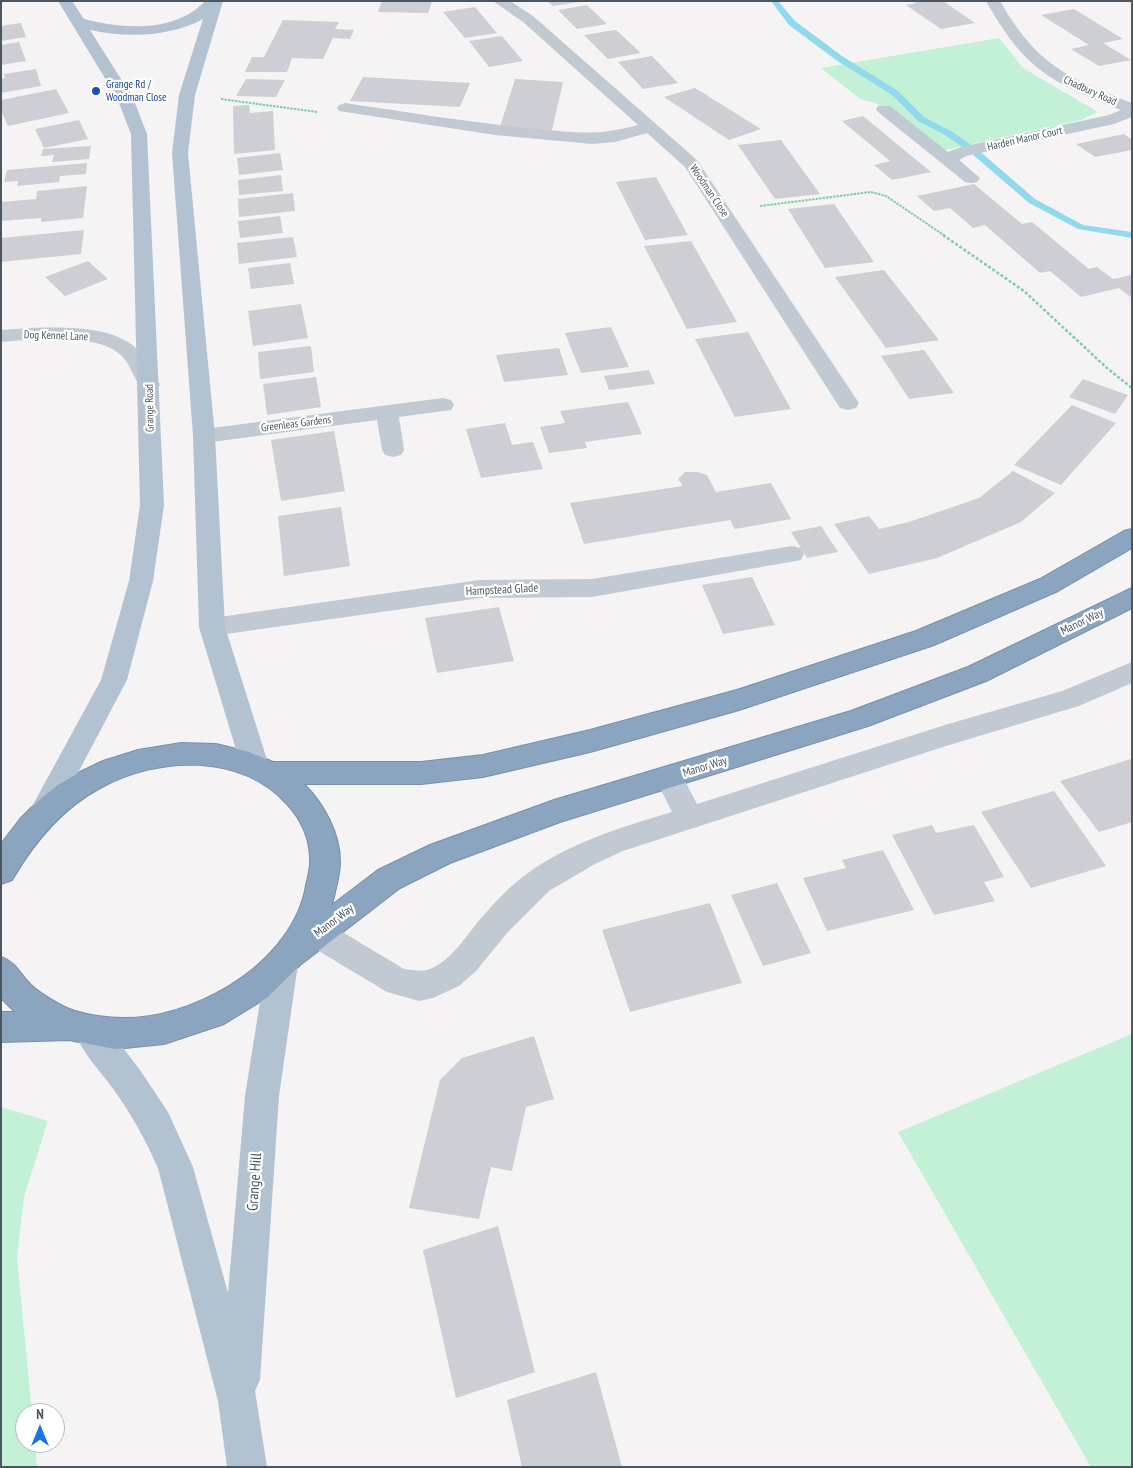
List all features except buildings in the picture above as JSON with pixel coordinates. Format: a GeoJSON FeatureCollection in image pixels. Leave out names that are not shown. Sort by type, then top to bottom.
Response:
{"type":"FeatureCollection","features":[{"type":"Feature","properties":{"kind":"highway"},"geometry":{"type":"LineString","coordinates":[[1,848],[35,822],[64,796],[95,777],[137,760],[166,755],[201,754],[234,759],[263,769],[421,773],[483,766],[590,742],[739,700],[925,638],[1049,585],[1132,538]]}},
{"type":"Feature","properties":{"kind":"highway","name":"Manor Way"},"geometry":{"type":"LineString","coordinates":[[80,1028],[114,1034],[150,1032],[187,1023],[218,1011],[247,994],[286,959],[312,931],[389,879],[440,854],[554,812],[858,719],[977,674],[1132,597]]}},
{"type":"Feature","properties":{"kind":"highway"},"geometry":{"type":"LineString","coordinates":[[263,769],[301,798],[313,816],[321,835],[325,857],[324,877],[312,931]]}},
{"type":"Feature","properties":{"kind":"highway"},"geometry":{"type":"LineString","coordinates":[[1,871],[12,851],[35,822]]}},
{"type":"Feature","properties":{"kind":"highway"},"geometry":{"type":"LineString","coordinates":[[1,971],[14,990],[26,1002],[42,1013],[80,1028]]}},
{"type":"Feature","properties":{"kind":"highway"},"geometry":{"type":"LineString","coordinates":[[1,1028],[80,1028]]}},
{"type":"Feature","properties":{"kind":"main road","name":"Grange Road"},"geometry":{"type":"LineString","coordinates":[[35,822],[114,680],[141,581],[152,505],[150,385],[139,134],[125,98],[65,1]]}},
{"type":"Feature","properties":{"kind":"main road"},"geometry":{"type":"LineString","coordinates":[[77,22],[97,28],[130,31],[159,28],[197,16],[215,1]]}},
{"type":"Feature","properties":{"kind":"main road"},"geometry":{"type":"LineString","coordinates":[[215,1],[187,94],[180,153],[204,436],[212,627],[263,769]]}},
{"type":"Feature","properties":{"kind":"main road","name":"Grange Hill"},"geometry":{"type":"LineString","coordinates":[[238,1401],[262,1096],[286,959]]}},
{"type":"Feature","properties":{"kind":"main road","name":"Grange Hill"},"geometry":{"type":"LineString","coordinates":[[80,1028],[128,1080],[156,1124],[175,1167],[238,1401],[246,1467]]}},
{"type":"Feature","properties":{"kind":"street","name":"Woodman Close"},"geometry":{"type":"LineString","coordinates":[[500,1],[528,19],[691,164],[848,404]]}},
{"type":"Feature","properties":{"kind":"street","name":"Chadbury Road"},"geometry":{"type":"LineString","coordinates":[[993,1],[1014,36],[1040,64],[1066,82],[1132,110]]}},
{"type":"Feature","properties":{"kind":"street"},"geometry":{"type":"LineString","coordinates":[[345,108],[494,130],[592,139],[615,137],[650,127]]}},
{"type":"Feature","properties":{"kind":"street"},"geometry":{"type":"LineString","coordinates":[[884,109],[954,156],[971,178]]}},
{"type":"Feature","properties":{"kind":"street","name":"Harden Manor Court"},"geometry":{"type":"LineString","coordinates":[[954,156],[1114,119],[1132,110]]}},
{"type":"Feature","properties":{"kind":"street","name":"Dog Kennel Lane"},"geometry":{"type":"LineString","coordinates":[[1,336],[66,334],[97,338],[120,345],[138,362],[150,385]]}},
{"type":"Feature","properties":{"kind":"street","name":"Greenleas Gardens"},"geometry":{"type":"LineString","coordinates":[[204,436],[443,405]]}},
{"type":"Feature","properties":{"kind":"street"},"geometry":{"type":"LineString","coordinates":[[387,413],[393,450]]}},
{"type":"Feature","properties":{"kind":"street","name":"Hampstead Glade"},"geometry":{"type":"LineString","coordinates":[[212,627],[480,589],[592,588],[792,554]]}},
{"type":"Feature","properties":{"kind":"street"},"geometry":{"type":"LineString","coordinates":[[312,931],[398,982],[419,986],[434,983],[448,976],[465,961],[518,898],[558,868],[584,855],[614,842],[945,736],[1054,704],[1132,672]]}},
{"type":"Feature","properties":{"kind":"street"},"geometry":{"type":"LineString","coordinates":[[670,778],[690,818]]}},
{"type":"Feature","properties":{"kind":"path"},"geometry":{"type":"LineString","coordinates":[[722,212],[870,192],[886,196],[1024,291],[1108,369],[1132,388]]}},
{"type":"Feature","properties":{"kind":"green space"},"geometry":{"type":"Polygon","coordinates":[[[999,38],[1023,68],[1098,112],[1081,120],[941,151],[876,103],[860,99],[821,68],[999,38]]]}},
{"type":"Feature","properties":{"kind":"green space"},"geometry":{"type":"Polygon","coordinates":[[[1132,1034],[1132,1467],[1091,1467],[898,1132],[1132,1034]]]}},
{"type":"Feature","properties":{"kind":"green space"},"geometry":{"type":"Polygon","coordinates":[[[1,1107],[48,1121],[24,1197],[17,1257],[31,1403],[15,1403],[15,1453],[36,1453],[37,1467],[1,1467],[1,1107]]]}},
{"type":"Feature","properties":{"kind":"waterway"},"geometry":{"type":"LineString","coordinates":[[774,1],[792,23],[839,58],[895,93],[921,119],[948,133],[974,151],[1032,201],[1081,227],[1132,235]]}},
{"type":"Feature","properties":{"kind":"place","name":"Grange Rd / Woodman Close"},"geometry":{"type":"Point","coordinates":[96,91]}}]}
